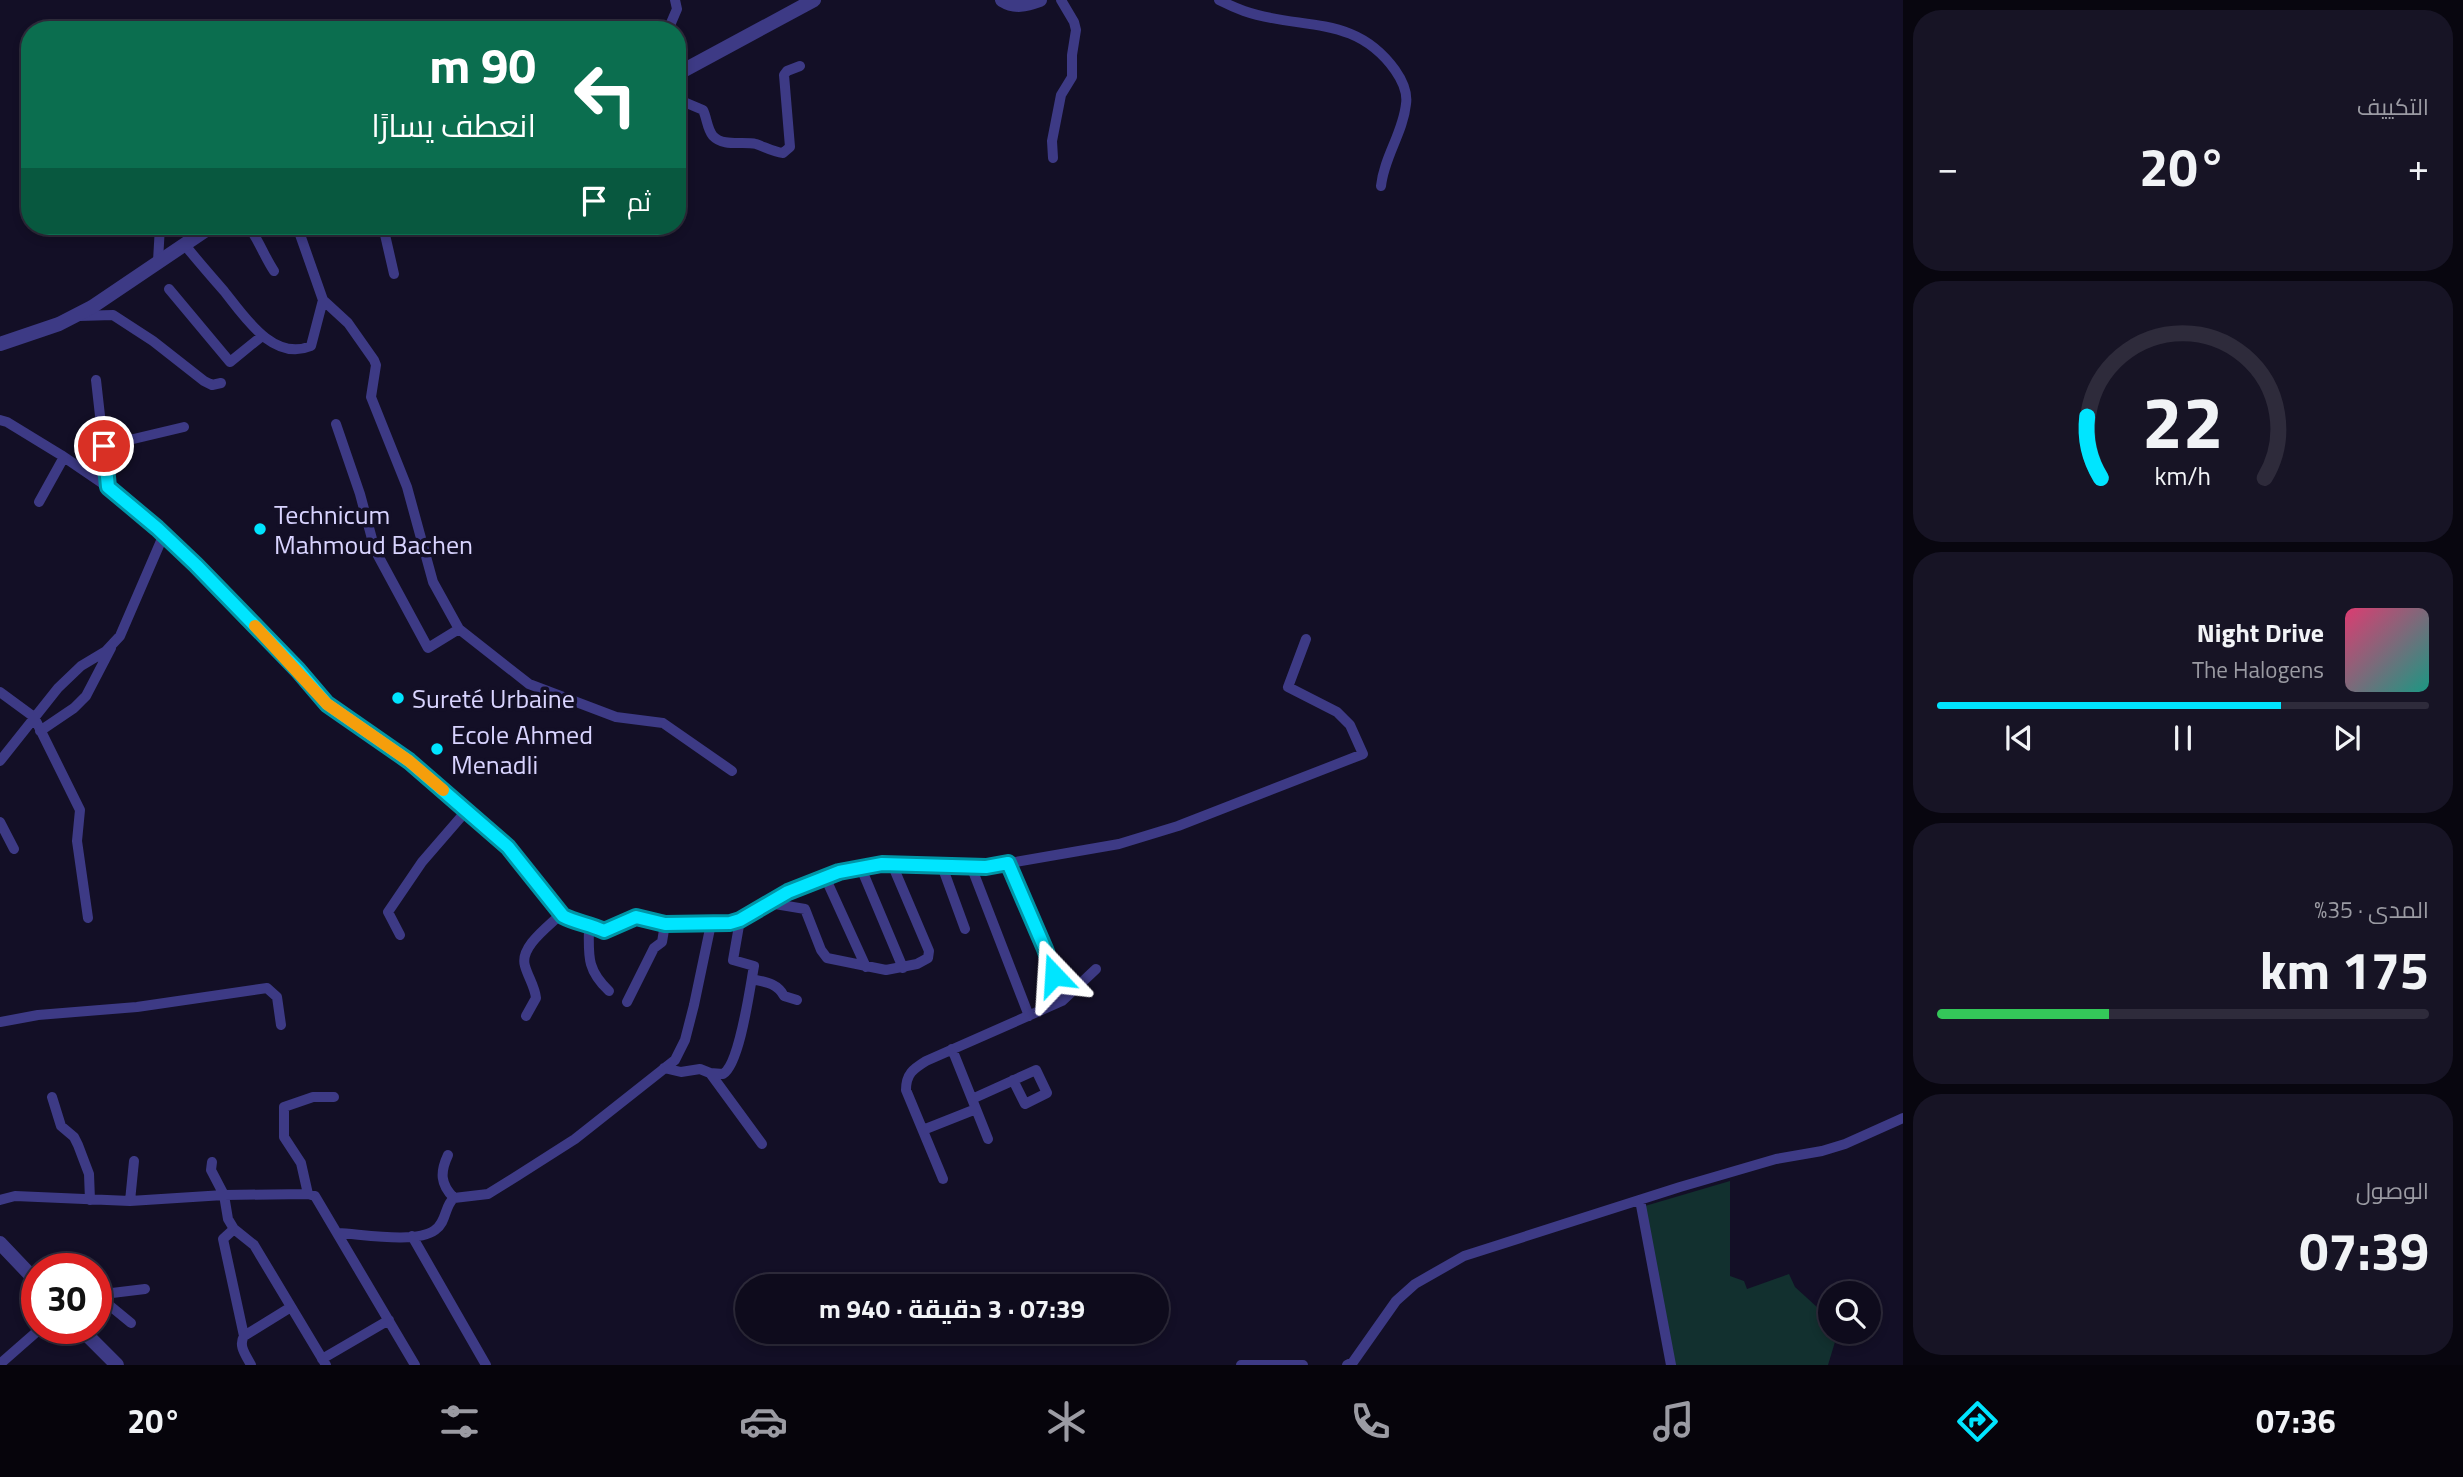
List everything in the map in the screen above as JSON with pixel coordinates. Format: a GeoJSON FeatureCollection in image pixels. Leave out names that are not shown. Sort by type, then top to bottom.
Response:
{"type":"FeatureCollection","features":[{"type":"Feature","properties":{"kind":"street"},"geometry":{"type":"LineString","coordinates":[[672,21],[677,9],[675,0]]}},
{"type":"Feature","properties":{"kind":"street"},"geometry":{"type":"LineString","coordinates":[[686,69],[814,0]]}},
{"type":"Feature","properties":{"kind":"street"},"geometry":{"type":"LineString","coordinates":[[1002,0],[1016,5],[1027,5],[1040,0]]}},
{"type":"Feature","properties":{"kind":"street"},"geometry":{"type":"LineString","coordinates":[[1053,158],[1052,141],[1061,96],[1072,77],[1076,30],[1061,0]]}},
{"type":"Feature","properties":{"kind":"street"},"geometry":{"type":"LineString","coordinates":[[1219,0],[1253,13],[1345,31],[1362,37],[1389,62],[1401,79],[1406,93],[1406,106],[1383,169],[1381,186]]}},
{"type":"Feature","properties":{"kind":"street"},"geometry":{"type":"LineString","coordinates":[[686,103],[703,110],[710,131],[717,139],[758,145],[783,153],[790,147],[791,142],[786,117],[784,75],[800,66]]}},
{"type":"Feature","properties":{"kind":"street"},"geometry":{"type":"LineString","coordinates":[[158,261],[159,235]]}},
{"type":"Feature","properties":{"kind":"street"},"geometry":{"type":"LineString","coordinates":[[0,344],[74,316],[121,289],[198,235]]}},
{"type":"Feature","properties":{"kind":"street"},"geometry":{"type":"LineString","coordinates":[[255,235],[274,271]]}},
{"type":"Feature","properties":{"kind":"street"},"geometry":{"type":"LineString","coordinates":[[300,235],[323,300],[348,323],[374,360],[371,397],[407,487],[433,582],[459,629],[530,684],[616,717],[663,723],[732,771]]}},
{"type":"Feature","properties":{"kind":"street"},"geometry":{"type":"LineString","coordinates":[[385,235],[394,274]]}},
{"type":"Feature","properties":{"kind":"street"},"geometry":{"type":"LineString","coordinates":[[184,244],[262,336],[290,349],[311,346],[323,300]]}},
{"type":"Feature","properties":{"kind":"street"},"geometry":{"type":"LineString","coordinates":[[169,289],[230,362],[262,336]]}},
{"type":"Feature","properties":{"kind":"street"},"geometry":{"type":"LineString","coordinates":[[74,316],[113,315],[153,341],[204,382],[212,385],[221,383]]}},
{"type":"Feature","properties":{"kind":"street"},"geometry":{"type":"LineString","coordinates":[[96,380],[108,487]]}},
{"type":"Feature","properties":{"kind":"street"},"geometry":{"type":"LineString","coordinates":[[0,420],[64,457],[108,487],[164,534],[298,670],[327,704],[409,761],[467,810],[508,847],[561,914],[604,931],[636,917],[665,924],[730,923],[825,877],[861,868],[892,864],[971,866],[1008,863],[1147,837],[1363,754],[1350,725],[1337,712],[1288,687],[1306,639]]}},
{"type":"Feature","properties":{"kind":"street"},"geometry":{"type":"LineString","coordinates":[[336,424],[360,494],[375,550],[428,648],[459,629]]}},
{"type":"Feature","properties":{"kind":"street"},"geometry":{"type":"LineString","coordinates":[[104,446],[184,427]]}},
{"type":"Feature","properties":{"kind":"street"},"geometry":{"type":"LineString","coordinates":[[39,502],[64,457]]}},
{"type":"Feature","properties":{"kind":"street"},"geometry":{"type":"LineString","coordinates":[[40,731],[74,708],[86,696],[120,636],[164,534]]}},
{"type":"Feature","properties":{"kind":"street"},"geometry":{"type":"LineString","coordinates":[[0,761],[58,688],[81,666],[112,646]]}},
{"type":"Feature","properties":{"kind":"street"},"geometry":{"type":"LineString","coordinates":[[0,692],[34,717],[80,810],[77,841],[88,918]]}},
{"type":"Feature","properties":{"kind":"street"},"geometry":{"type":"LineString","coordinates":[[400,935],[388,912],[422,862],[467,810]]}},
{"type":"Feature","properties":{"kind":"street"},"geometry":{"type":"LineString","coordinates":[[0,822],[14,849]]}},
{"type":"Feature","properties":{"kind":"street"},"geometry":{"type":"LineString","coordinates":[[1008,863],[1045,949],[1062,1001]]}},
{"type":"Feature","properties":{"kind":"street"},"geometry":{"type":"LineString","coordinates":[[769,903],[804,909],[823,955],[832,960],[886,970],[903,968],[924,961],[929,955],[892,864]]}},
{"type":"Feature","properties":{"kind":"street"},"geometry":{"type":"LineString","coordinates":[[942,866],[965,929]]}},
{"type":"Feature","properties":{"kind":"street"},"geometry":{"type":"LineString","coordinates":[[971,866],[1029,1016]]}},
{"type":"Feature","properties":{"kind":"street"},"geometry":{"type":"LineString","coordinates":[[861,868],[903,968]]}},
{"type":"Feature","properties":{"kind":"street"},"geometry":{"type":"LineString","coordinates":[[825,877],[866,967]]}},
{"type":"Feature","properties":{"kind":"street"},"geometry":{"type":"LineString","coordinates":[[526,1016],[536,998],[524,965],[525,955],[529,947],[561,914]]}},
{"type":"Feature","properties":{"kind":"street"},"geometry":{"type":"LineString","coordinates":[[664,1068],[681,1072],[700,1069],[723,1074],[731,1065],[742,1030],[754,966],[733,960],[740,920]]}},
{"type":"Feature","properties":{"kind":"street"},"geometry":{"type":"LineString","coordinates":[[589,923],[589,958],[592,970],[609,991]]}},
{"type":"Feature","properties":{"kind":"street"},"geometry":{"type":"LineString","coordinates":[[338,1233],[422,1237],[442,1224],[450,1201],[454,1198],[488,1194],[517,1176],[575,1139],[675,1059],[685,1040],[711,923]]}},
{"type":"Feature","properties":{"kind":"street"},"geometry":{"type":"LineString","coordinates":[[627,1002],[654,948],[662,942],[665,924]]}},
{"type":"Feature","properties":{"kind":"street"},"geometry":{"type":"LineString","coordinates":[[943,1179],[906,1090],[909,1073],[952,1049],[1062,1001],[1096,969]]}},
{"type":"Feature","properties":{"kind":"street"},"geometry":{"type":"LineString","coordinates":[[752,979],[774,985],[784,996],[797,1000]]}},
{"type":"Feature","properties":{"kind":"street"},"geometry":{"type":"LineString","coordinates":[[0,1022],[38,1015],[137,1007],[267,988],[277,997],[281,1025]]}},
{"type":"Feature","properties":{"kind":"street"},"geometry":{"type":"LineString","coordinates":[[952,1049],[988,1139]]}},
{"type":"Feature","properties":{"kind":"street"},"geometry":{"type":"LineString","coordinates":[[710,1073],[762,1144]]}},
{"type":"Feature","properties":{"kind":"street"},"geometry":{"type":"LineString","coordinates":[[923,1130],[1013,1080]]}},
{"type":"Feature","properties":{"kind":"street"},"geometry":{"type":"LineString","coordinates":[[52,1097],[61,1126],[79,1145],[89,1174],[90,1200]]}},
{"type":"Feature","properties":{"kind":"street"},"geometry":{"type":"LineString","coordinates":[[308,1194],[301,1163],[284,1137],[284,1107],[313,1097],[334,1097]]}},
{"type":"Feature","properties":{"kind":"street"},"geometry":{"type":"LineString","coordinates":[[1347,1365],[1353,1362],[1395,1301],[1415,1284],[1464,1255],[1776,1159],[1833,1148],[1903,1118]]}},
{"type":"Feature","properties":{"kind":"street"},"geometry":{"type":"LineString","coordinates":[[448,1155],[442,1173],[443,1182],[454,1198]]}},
{"type":"Feature","properties":{"kind":"street"},"geometry":{"type":"LineString","coordinates":[[130,1201],[134,1161]]}},
{"type":"Feature","properties":{"kind":"street"},"geometry":{"type":"LineString","coordinates":[[212,1162],[211,1170],[224,1195],[228,1219],[234,1228],[254,1245],[324,1362],[389,1320]]}},
{"type":"Feature","properties":{"kind":"street"},"geometry":{"type":"LineString","coordinates":[[0,1200],[15,1196],[130,1201],[224,1195],[315,1196],[415,1365]]}},
{"type":"Feature","properties":{"kind":"street"},"geometry":{"type":"LineString","coordinates":[[1640,1200],[1671,1365]]}},
{"type":"Feature","properties":{"kind":"street"},"geometry":{"type":"LineString","coordinates":[[234,1228],[223,1239],[244,1336]]}},
{"type":"Feature","properties":{"kind":"street"},"geometry":{"type":"LineString","coordinates":[[412,1237],[486,1365]]}},
{"type":"Feature","properties":{"kind":"street"},"geometry":{"type":"LineString","coordinates":[[0,1243],[21,1265]]}},
{"type":"Feature","properties":{"kind":"street"},"geometry":{"type":"LineString","coordinates":[[112,1293],[145,1289]]}},
{"type":"Feature","properties":{"kind":"street"},"geometry":{"type":"LineString","coordinates":[[250,1365],[240,1341],[291,1307]]}},
{"type":"Feature","properties":{"kind":"street"},"geometry":{"type":"LineString","coordinates":[[112,1311],[131,1322]]}},
{"type":"Feature","properties":{"kind":"street"},"geometry":{"type":"LineString","coordinates":[[0,1364],[23,1344]]}},
{"type":"Feature","properties":{"kind":"street"},"geometry":{"type":"LineString","coordinates":[[96,1344],[117,1365]]}},
{"type":"Feature","properties":{"kind":"street"},"geometry":{"type":"LineString","coordinates":[[240,1365],[247,1362],[250,1365]]}},
{"type":"Feature","properties":{"kind":"street"},"geometry":{"type":"LineString","coordinates":[[1241,1365],[1303,1365]]}},
{"type":"Feature","properties":{"kind":"green space"},"geometry":{"type":"Polygon","coordinates":[[[1730,1181],[1730,1276],[1744,1281],[1747,1289],[1789,1274],[1795,1287],[1818,1308],[1818,1344],[1834,1344],[1828,1365],[1675,1365],[1645,1206],[1730,1181]]]}},
{"type":"Feature","properties":{"kind":"slow traffic"},"geometry":{"type":"LineString","coordinates":[[255,626],[327,704],[409,761],[443,790]]}},
{"type":"Feature","properties":{"kind":"place","name":"Technicum Mahmoud Bachen"},"geometry":{"type":"Point","coordinates":[260,529]}},
{"type":"Feature","properties":{"kind":"place","name":"Sureté Urbaine"},"geometry":{"type":"Point","coordinates":[398,698]}},
{"type":"Feature","properties":{"kind":"place","name":"Ecole Ahmed Menadli"},"geometry":{"type":"Point","coordinates":[437,749]}},
{"type":"Feature","properties":{"kind":"route"},"geometry":{"type":"LineString","coordinates":[[104,446],[108,487],[196,565],[298,670],[327,704],[409,761],[508,847],[563,916],[573,921],[589,923],[604,931],[636,917],[665,924],[730,923],[788,892],[839,872],[882,864],[986,867],[1008,863],[1054,975]]}}]}
